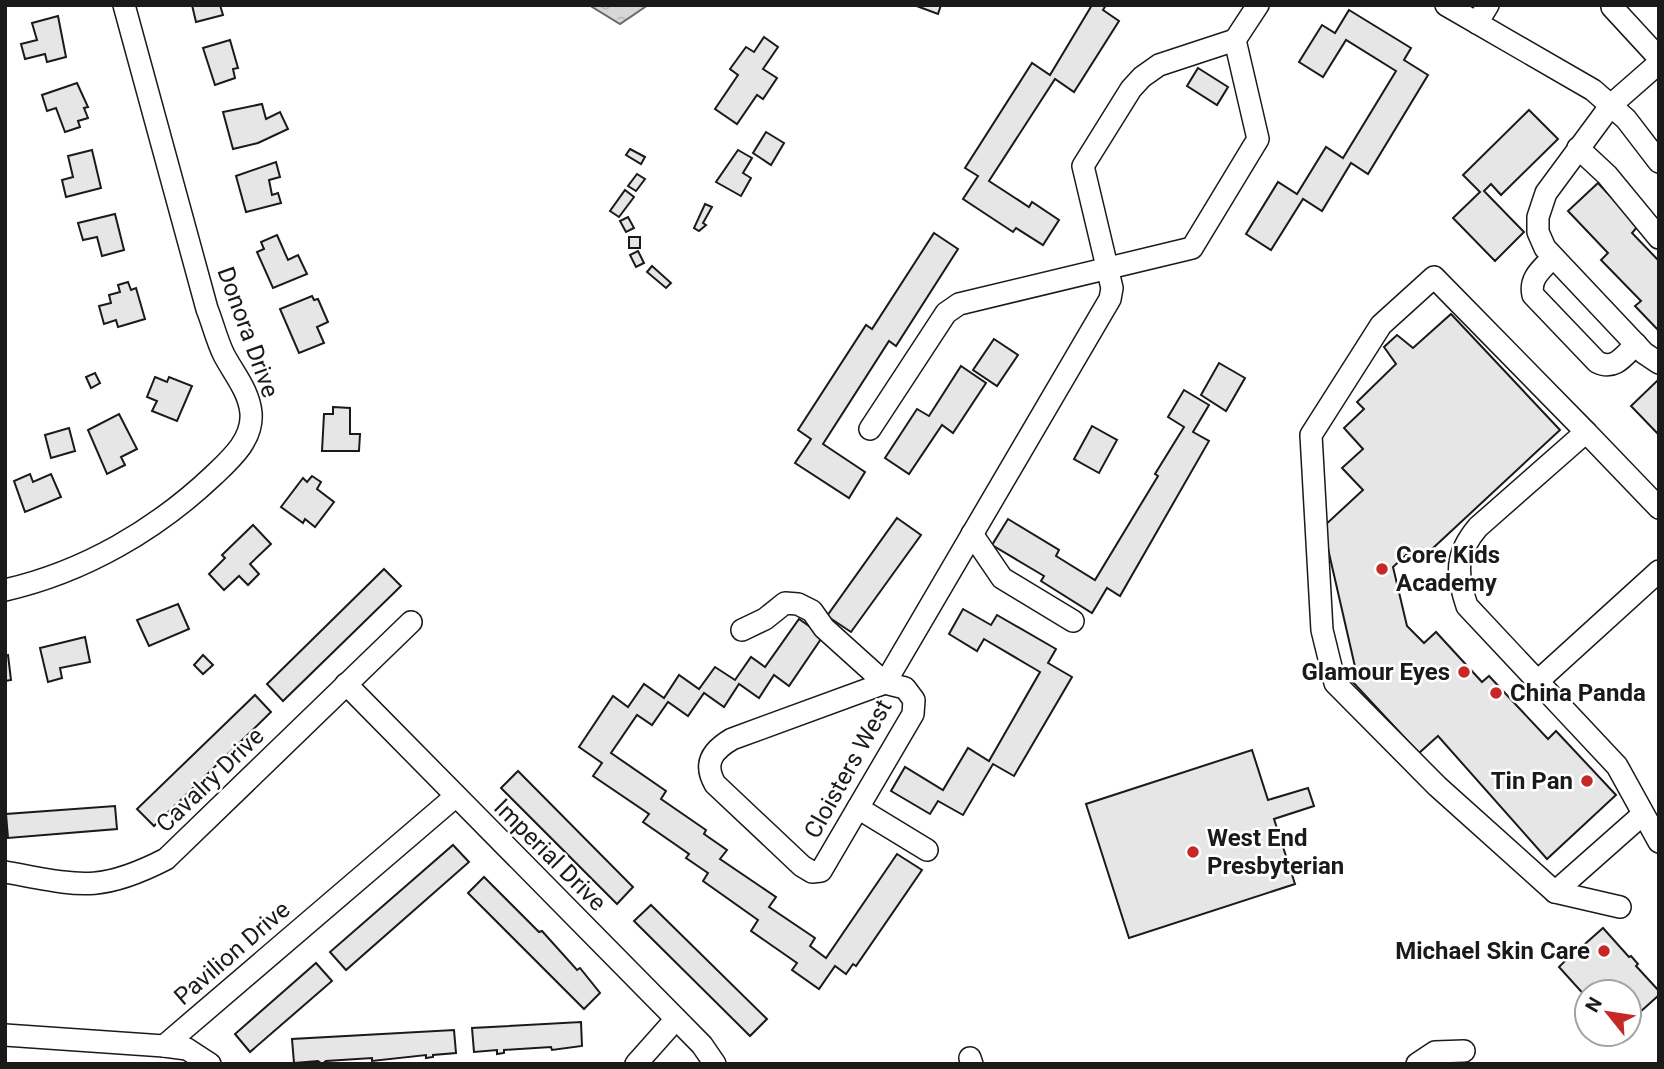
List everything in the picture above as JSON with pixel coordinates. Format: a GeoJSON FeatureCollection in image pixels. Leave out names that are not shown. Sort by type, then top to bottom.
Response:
{"type":"FeatureCollection","features":[{"type":"Feature","properties":{"kind":"street","name":"Donora Drive"},"geometry":{"type":"LineString","coordinates":[[5,590],[49,578],[93,560],[160,521],[190,498],[236,454],[249,431],[251,414],[247,394],[223,353],[207,309],[124,5]]}},
{"type":"Feature","properties":{"kind":"street"},"geometry":{"type":"LineString","coordinates":[[870,429],[946,313],[959,304],[1192,248],[1256,145],[1258,130],[1235,40],[1258,5]]}},
{"type":"Feature","properties":{"kind":"street"},"geometry":{"type":"LineString","coordinates":[[1446,5],[1482,14],[1593,90],[1643,138],[1659,162]]}},
{"type":"Feature","properties":{"kind":"street"},"geometry":{"type":"LineString","coordinates":[[1612,7],[1659,61],[1611,105],[1578,148],[1540,205],[1538,232],[1545,248],[1553,257],[1636,344],[1659,363]]}},
{"type":"Feature","properties":{"kind":"street","name":"Cloisters West"},"geometry":{"type":"LineString","coordinates":[[885,683],[1110,299],[1112,288],[1083,166],[1131,89],[1142,77],[1158,65],[1235,40]]}},
{"type":"Feature","properties":{"kind":"street"},"geometry":{"type":"LineString","coordinates":[[1578,148],[1607,174],[1659,238]]}},
{"type":"Feature","properties":{"kind":"street"},"geometry":{"type":"LineString","coordinates":[[1553,257],[1535,276],[1531,286],[1533,295],[1542,305],[1597,362],[1606,366],[1614,365],[1636,344]]}},
{"type":"Feature","properties":{"kind":"street"},"geometry":{"type":"LineString","coordinates":[[1620,907],[1555,892],[1437,786],[1335,683],[1322,630],[1311,435],[1381,325],[1434,276],[1659,508]]}},
{"type":"Feature","properties":{"kind":"street"},"geometry":{"type":"LineString","coordinates":[[1586,432],[1478,527],[1468,539],[1460,557],[1458,580],[1467,606],[1617,766],[1659,842]]}},
{"type":"Feature","properties":{"kind":"street"},"geometry":{"type":"LineString","coordinates":[[972,534],[1002,578],[1073,621]]}},
{"type":"Feature","properties":{"kind":"street"},"geometry":{"type":"LineString","coordinates":[[1538,681],[1659,571]]}},
{"type":"Feature","properties":{"kind":"street"},"geometry":{"type":"LineString","coordinates":[[742,630],[765,619],[785,603],[798,604],[812,611],[824,628],[885,683]]}},
{"type":"Feature","properties":{"kind":"street","name":"Cavalry Drive"},"geometry":{"type":"LineString","coordinates":[[5,872],[97,885],[122,880],[166,859],[411,622]]}},
{"type":"Feature","properties":{"kind":"street","name":"Cloisters West"},"geometry":{"type":"LineString","coordinates":[[885,683],[905,688],[914,700],[913,714],[858,808],[821,871],[812,872],[715,784],[708,772],[710,759],[717,748],[732,739],[885,683]]}},
{"type":"Feature","properties":{"kind":"street","name":"Imperial Drive"},"geometry":{"type":"LineString","coordinates":[[346,684],[676,1019],[715,1064]]}},
{"type":"Feature","properties":{"kind":"street","name":"Pavilion Drive"},"geometry":{"type":"LineString","coordinates":[[164,1046],[456,796]]}},
{"type":"Feature","properties":{"kind":"street"},"geometry":{"type":"LineString","coordinates":[[858,808],[927,850]]}},
{"type":"Feature","properties":{"kind":"street"},"geometry":{"type":"LineString","coordinates":[[1555,892],[1642,815]]}},
{"type":"Feature","properties":{"kind":"street"},"geometry":{"type":"LineString","coordinates":[[636,1064],[676,1019]]}},
{"type":"Feature","properties":{"kind":"street"},"geometry":{"type":"LineString","coordinates":[[5,1035],[187,1049],[210,1064]]}},
{"type":"Feature","properties":{"kind":"street"},"geometry":{"type":"LineString","coordinates":[[1417,1064],[1435,1052],[1464,1051]]}},
{"type":"Feature","properties":{"kind":"water"},"geometry":{"type":"Polygon","coordinates":[[[589,5],[648,5],[620,24],[589,5]]]}},
{"type":"Feature","properties":{"kind":"building"},"geometry":{"type":"Polygon","coordinates":[[[192,5],[220,5],[223,15],[196,22],[192,5]]]}},
{"type":"Feature","properties":{"kind":"building"},"geometry":{"type":"Polygon","coordinates":[[[914,5],[941,5],[938,14],[914,5]]]}},
{"type":"Feature","properties":{"kind":"building"},"geometry":{"type":"Polygon","coordinates":[[[1092,5],[1106,5],[1103,10],[1119,21],[1074,92],[1055,79],[989,181],[1029,207],[1032,202],[1059,220],[1043,245],[1016,228],[1013,232],[963,199],[978,176],[965,168],[1032,63],[1050,75],[1092,5]]]}},
{"type":"Feature","properties":{"kind":"building"},"geometry":{"type":"Polygon","coordinates":[[[1349,10],[1411,48],[1404,60],[1428,75],[1368,174],[1351,163],[1322,211],[1303,199],[1271,250],[1246,234],[1278,182],[1297,194],[1326,147],[1343,158],[1396,71],[1346,40],[1323,77],[1299,62],[1322,25],[1335,33],[1349,10]]]}},
{"type":"Feature","properties":{"kind":"building"},"geometry":{"type":"Polygon","coordinates":[[[58,16],[66,57],[47,62],[45,54],[25,59],[21,44],[37,40],[32,23],[58,16]]]}},
{"type":"Feature","properties":{"kind":"building"},"geometry":{"type":"Polygon","coordinates":[[[764,37],[778,47],[763,69],[777,78],[763,99],[757,95],[737,124],[715,109],[738,75],[730,69],[746,47],[754,52],[764,37]]]}},
{"type":"Feature","properties":{"kind":"building"},"geometry":{"type":"Polygon","coordinates":[[[230,40],[238,68],[233,69],[235,78],[215,85],[203,48],[230,40]]]}},
{"type":"Feature","properties":{"kind":"building"},"geometry":{"type":"Polygon","coordinates":[[[1198,68],[1228,87],[1217,105],[1187,86],[1198,68]]]}},
{"type":"Feature","properties":{"kind":"building"},"geometry":{"type":"Polygon","coordinates":[[[77,83],[88,107],[84,108],[88,118],[78,121],[80,127],[65,132],[56,108],[47,111],[42,95],[77,83]]]}},
{"type":"Feature","properties":{"kind":"building"},"geometry":{"type":"Polygon","coordinates":[[[262,104],[266,119],[280,112],[288,129],[258,143],[233,149],[223,112],[262,104]]]}},
{"type":"Feature","properties":{"kind":"building"},"geometry":{"type":"Polygon","coordinates":[[[1529,110],[1558,139],[1501,195],[1491,184],[1484,191],[1524,232],[1495,261],[1453,218],[1480,192],[1463,175],[1529,110]]]}},
{"type":"Feature","properties":{"kind":"building"},"geometry":{"type":"Polygon","coordinates":[[[766,132],[784,143],[771,165],[753,153],[766,132]]]}},
{"type":"Feature","properties":{"kind":"building"},"geometry":{"type":"Polygon","coordinates":[[[630,149],[645,157],[641,164],[626,155],[630,149]]]}},
{"type":"Feature","properties":{"kind":"building"},"geometry":{"type":"Polygon","coordinates":[[[92,150],[101,188],[66,197],[62,180],[73,177],[68,156],[92,150]]]}},
{"type":"Feature","properties":{"kind":"building"},"geometry":{"type":"Polygon","coordinates":[[[738,150],[752,158],[743,173],[751,178],[741,196],[716,182],[738,150]]]}},
{"type":"Feature","properties":{"kind":"building"},"geometry":{"type":"Polygon","coordinates":[[[276,162],[280,177],[269,180],[272,195],[278,193],[281,203],[246,212],[236,176],[276,162]]]}},
{"type":"Feature","properties":{"kind":"building"},"geometry":{"type":"Polygon","coordinates":[[[637,174],[645,179],[636,191],[628,186],[637,174]]]}},
{"type":"Feature","properties":{"kind":"building"},"geometry":{"type":"Polygon","coordinates":[[[1598,183],[1638,226],[1632,233],[1659,261],[1659,331],[1635,306],[1641,301],[1601,260],[1608,253],[1568,211],[1598,183]]]}},
{"type":"Feature","properties":{"kind":"building"},"geometry":{"type":"Polygon","coordinates":[[[625,190],[634,197],[619,217],[610,211],[625,190]]]}},
{"type":"Feature","properties":{"kind":"building"},"geometry":{"type":"Polygon","coordinates":[[[705,204],[712,207],[703,223],[706,225],[699,231],[694,228],[705,204]]]}},
{"type":"Feature","properties":{"kind":"building"},"geometry":{"type":"Polygon","coordinates":[[[115,214],[124,250],[102,256],[97,237],[83,240],[78,223],[115,214]]]}},
{"type":"Feature","properties":{"kind":"building"},"geometry":{"type":"Polygon","coordinates":[[[628,217],[634,228],[626,232],[620,221],[628,217]]]}},
{"type":"Feature","properties":{"kind":"building"},"geometry":{"type":"Polygon","coordinates":[[[934,233],[958,249],[896,346],[889,341],[823,444],[865,472],[849,498],[795,463],[811,439],[798,430],[866,325],[872,329],[934,233]]]}},
{"type":"Feature","properties":{"kind":"building"},"geometry":{"type":"Polygon","coordinates":[[[277,235],[288,260],[298,255],[307,274],[273,288],[257,252],[264,249],[261,242],[277,235]]]}},
{"type":"Feature","properties":{"kind":"building"},"geometry":{"type":"Polygon","coordinates":[[[629,237],[640,237],[640,248],[629,248],[629,237]]]}},
{"type":"Feature","properties":{"kind":"building"},"geometry":{"type":"Polygon","coordinates":[[[638,251],[644,263],[636,267],[630,255],[638,251]]]}},
{"type":"Feature","properties":{"kind":"building"},"geometry":{"type":"Polygon","coordinates":[[[652,266],[671,283],[666,288],[647,272],[652,266]]]}},
{"type":"Feature","properties":{"kind":"building"},"geometry":{"type":"Polygon","coordinates":[[[128,282],[131,290],[136,288],[145,319],[118,327],[116,320],[104,324],[99,306],[111,303],[109,295],[120,292],[118,285],[128,282]]]}},
{"type":"Feature","properties":{"kind":"building"},"geometry":{"type":"Polygon","coordinates":[[[312,296],[314,300],[318,299],[328,322],[317,327],[324,343],[299,353],[280,309],[312,296]]]}},
{"type":"Feature","properties":{"kind":"building"},"geometry":{"type":"Polygon","coordinates":[[[1451,314],[1560,430],[1418,562],[1409,552],[1393,567],[1407,626],[1424,643],[1436,632],[1482,682],[1489,676],[1548,739],[1556,731],[1616,795],[1547,859],[1438,736],[1419,753],[1349,678],[1356,671],[1323,527],[1363,490],[1342,468],[1363,449],[1344,428],[1364,409],[1357,402],[1396,364],[1384,347],[1397,335],[1413,348],[1451,314]]]}},
{"type":"Feature","properties":{"kind":"building"},"geometry":{"type":"Polygon","coordinates":[[[994,339],[1018,355],[997,386],[973,370],[994,339]]]}},
{"type":"Feature","properties":{"kind":"building"},"geometry":{"type":"Polygon","coordinates":[[[1219,363],[1245,378],[1226,411],[1201,395],[1219,363]]]}},
{"type":"Feature","properties":{"kind":"building"},"geometry":{"type":"Polygon","coordinates":[[[961,366],[986,383],[953,433],[942,425],[909,474],[885,458],[917,409],[929,416],[961,366]]]}},
{"type":"Feature","properties":{"kind":"building"},"geometry":{"type":"Polygon","coordinates":[[[95,373],[100,383],[91,388],[86,377],[95,373]]]}},
{"type":"Feature","properties":{"kind":"building"},"geometry":{"type":"Polygon","coordinates":[[[155,377],[167,382],[169,377],[192,386],[177,421],[152,411],[157,401],[147,397],[155,377]]]}},
{"type":"Feature","properties":{"kind":"building"},"geometry":{"type":"Polygon","coordinates":[[[1659,379],[1659,435],[1631,406],[1659,379]]]}},
{"type":"Feature","properties":{"kind":"building"},"geometry":{"type":"Polygon","coordinates":[[[1184,390],[1209,405],[1193,432],[1209,441],[1120,596],[1107,588],[1092,613],[1041,581],[1044,576],[992,545],[1008,519],[1059,550],[1056,556],[1095,580],[1158,476],[1155,474],[1184,427],[1168,417],[1184,390]]]}},
{"type":"Feature","properties":{"kind":"building"},"geometry":{"type":"Polygon","coordinates":[[[333,407],[350,408],[350,434],[360,434],[359,451],[322,451],[324,414],[333,414],[333,407]]]}},
{"type":"Feature","properties":{"kind":"building"},"geometry":{"type":"Polygon","coordinates":[[[119,414],[137,449],[121,457],[125,465],[107,474],[88,430],[119,414]]]}},
{"type":"Feature","properties":{"kind":"building"},"geometry":{"type":"Polygon","coordinates":[[[1092,426],[1117,440],[1099,473],[1074,459],[1092,426]]]}},
{"type":"Feature","properties":{"kind":"building"},"geometry":{"type":"Polygon","coordinates":[[[69,428],[75,451],[51,458],[45,435],[69,428]]]}},
{"type":"Feature","properties":{"kind":"building"},"geometry":{"type":"Polygon","coordinates":[[[30,474],[33,482],[51,474],[61,497],[25,512],[14,481],[30,474]]]}},
{"type":"Feature","properties":{"kind":"building"},"geometry":{"type":"Polygon","coordinates":[[[312,476],[321,482],[317,489],[334,502],[315,527],[305,519],[303,523],[281,507],[303,478],[307,482],[312,476]]]}},
{"type":"Feature","properties":{"kind":"building"},"geometry":{"type":"Polygon","coordinates":[[[897,518],[921,535],[851,632],[827,616],[897,518]]]}},
{"type":"Feature","properties":{"kind":"building"},"geometry":{"type":"Polygon","coordinates":[[[253,525],[271,544],[250,564],[259,574],[248,585],[239,576],[224,590],[209,574],[225,558],[222,555],[253,525]]]}},
{"type":"Feature","properties":{"kind":"building"},"geometry":{"type":"Polygon","coordinates":[[[384,569],[401,586],[283,701],[267,684],[384,569]]]}},
{"type":"Feature","properties":{"kind":"building"},"geometry":{"type":"Polygon","coordinates":[[[178,604],[189,629],[149,646],[137,620],[178,604]]]}},
{"type":"Feature","properties":{"kind":"building"},"geometry":{"type":"Polygon","coordinates":[[[963,609],[991,625],[997,615],[1056,649],[1048,663],[1072,677],[1014,776],[993,764],[963,815],[938,801],[930,814],[891,791],[905,767],[943,790],[968,748],[989,761],[1040,672],[984,639],[977,651],[949,634],[963,609]]]}},
{"type":"Feature","properties":{"kind":"building"},"geometry":{"type":"Polygon","coordinates":[[[799,619],[823,636],[789,686],[774,675],[759,698],[739,684],[724,707],[704,693],[688,716],[668,702],[652,725],[637,715],[611,753],[666,791],[661,799],[706,830],[704,834],[727,850],[720,859],[776,897],[769,907],[815,938],[810,946],[826,958],[897,854],[922,870],[856,966],[853,964],[846,974],[835,966],[819,989],[792,970],[797,963],[751,931],[758,920],[703,881],[708,873],[686,858],[689,854],[643,822],[649,814],[593,776],[602,763],[579,747],[613,696],[628,707],[644,684],[664,698],[679,675],[699,689],[715,667],[735,680],[751,657],[765,667],[799,619]]]}},
{"type":"Feature","properties":{"kind":"building"},"geometry":{"type":"Polygon","coordinates":[[[85,637],[90,662],[60,668],[62,678],[48,682],[40,648],[85,637]]]}},
{"type":"Feature","properties":{"kind":"building"},"geometry":{"type":"Polygon","coordinates":[[[8,655],[11,680],[5,681],[5,656],[8,655]]]}},
{"type":"Feature","properties":{"kind":"building"},"geometry":{"type":"Polygon","coordinates":[[[203,655],[213,665],[203,674],[194,665],[203,655]]]}},
{"type":"Feature","properties":{"kind":"building"},"geometry":{"type":"Polygon","coordinates":[[[255,695],[271,712],[154,826],[137,809],[255,695]]]}},
{"type":"Feature","properties":{"kind":"building","name":"West End Presbyterian"},"geometry":{"type":"Polygon","coordinates":[[[1252,750],[1268,800],[1308,788],[1314,806],[1274,819],[1295,884],[1129,938],[1086,804],[1252,750]]]}},
{"type":"Feature","properties":{"kind":"building"},"geometry":{"type":"Polygon","coordinates":[[[518,771],[633,887],[617,904],[501,788],[518,771]]]}},
{"type":"Feature","properties":{"kind":"building"},"geometry":{"type":"Polygon","coordinates":[[[115,806],[117,829],[8,838],[6,814],[115,806]]]}},
{"type":"Feature","properties":{"kind":"building"},"geometry":{"type":"Polygon","coordinates":[[[453,845],[469,862],[346,970],[330,952],[453,845]]]}},
{"type":"Feature","properties":{"kind":"building"},"geometry":{"type":"Polygon","coordinates":[[[484,877],[539,932],[542,931],[577,970],[580,968],[600,993],[584,1009],[468,893],[484,877]]]}},
{"type":"Feature","properties":{"kind":"building"},"geometry":{"type":"Polygon","coordinates":[[[651,905],[767,1019],[750,1036],[634,921],[651,905]]]}},
{"type":"Feature","properties":{"kind":"building"},"geometry":{"type":"Polygon","coordinates":[[[1603,928],[1638,964],[1636,966],[1659,991],[1659,995],[1643,1009],[1643,978],[1573,978],[1573,982],[1559,967],[1565,961],[1561,956],[1573,946],[1577,951],[1603,928]]]}},
{"type":"Feature","properties":{"kind":"building"},"geometry":{"type":"Polygon","coordinates":[[[316,963],[332,981],[250,1052],[235,1034],[316,963]]]}},
{"type":"Feature","properties":{"kind":"building"},"geometry":{"type":"Polygon","coordinates":[[[581,1022],[582,1046],[552,1050],[551,1047],[504,1050],[504,1053],[497,1054],[497,1050],[474,1052],[472,1028],[581,1022]]]}},
{"type":"Feature","properties":{"kind":"building"},"geometry":{"type":"Polygon","coordinates":[[[454,1030],[456,1053],[426,1058],[426,1055],[372,1061],[372,1058],[326,1061],[322,1064],[318,1061],[294,1063],[292,1039],[454,1030]]]}},
{"type":"Feature","properties":{"kind":"place","name":"Core Kids Academy"},"geometry":{"type":"Point","coordinates":[1382,569]}},
{"type":"Feature","properties":{"kind":"place","name":"Glamour Eyes"},"geometry":{"type":"Point","coordinates":[1464,672]}},
{"type":"Feature","properties":{"kind":"place","name":"China Panda"},"geometry":{"type":"Point","coordinates":[1496,693]}},
{"type":"Feature","properties":{"kind":"place","name":"Tin Pan"},"geometry":{"type":"Point","coordinates":[1587,781]}},
{"type":"Feature","properties":{"kind":"place","name":"West End Presbyterian"},"geometry":{"type":"Point","coordinates":[1193,852]}},
{"type":"Feature","properties":{"kind":"place","name":"Michael Skin Care"},"geometry":{"type":"Point","coordinates":[1604,951]}}]}
